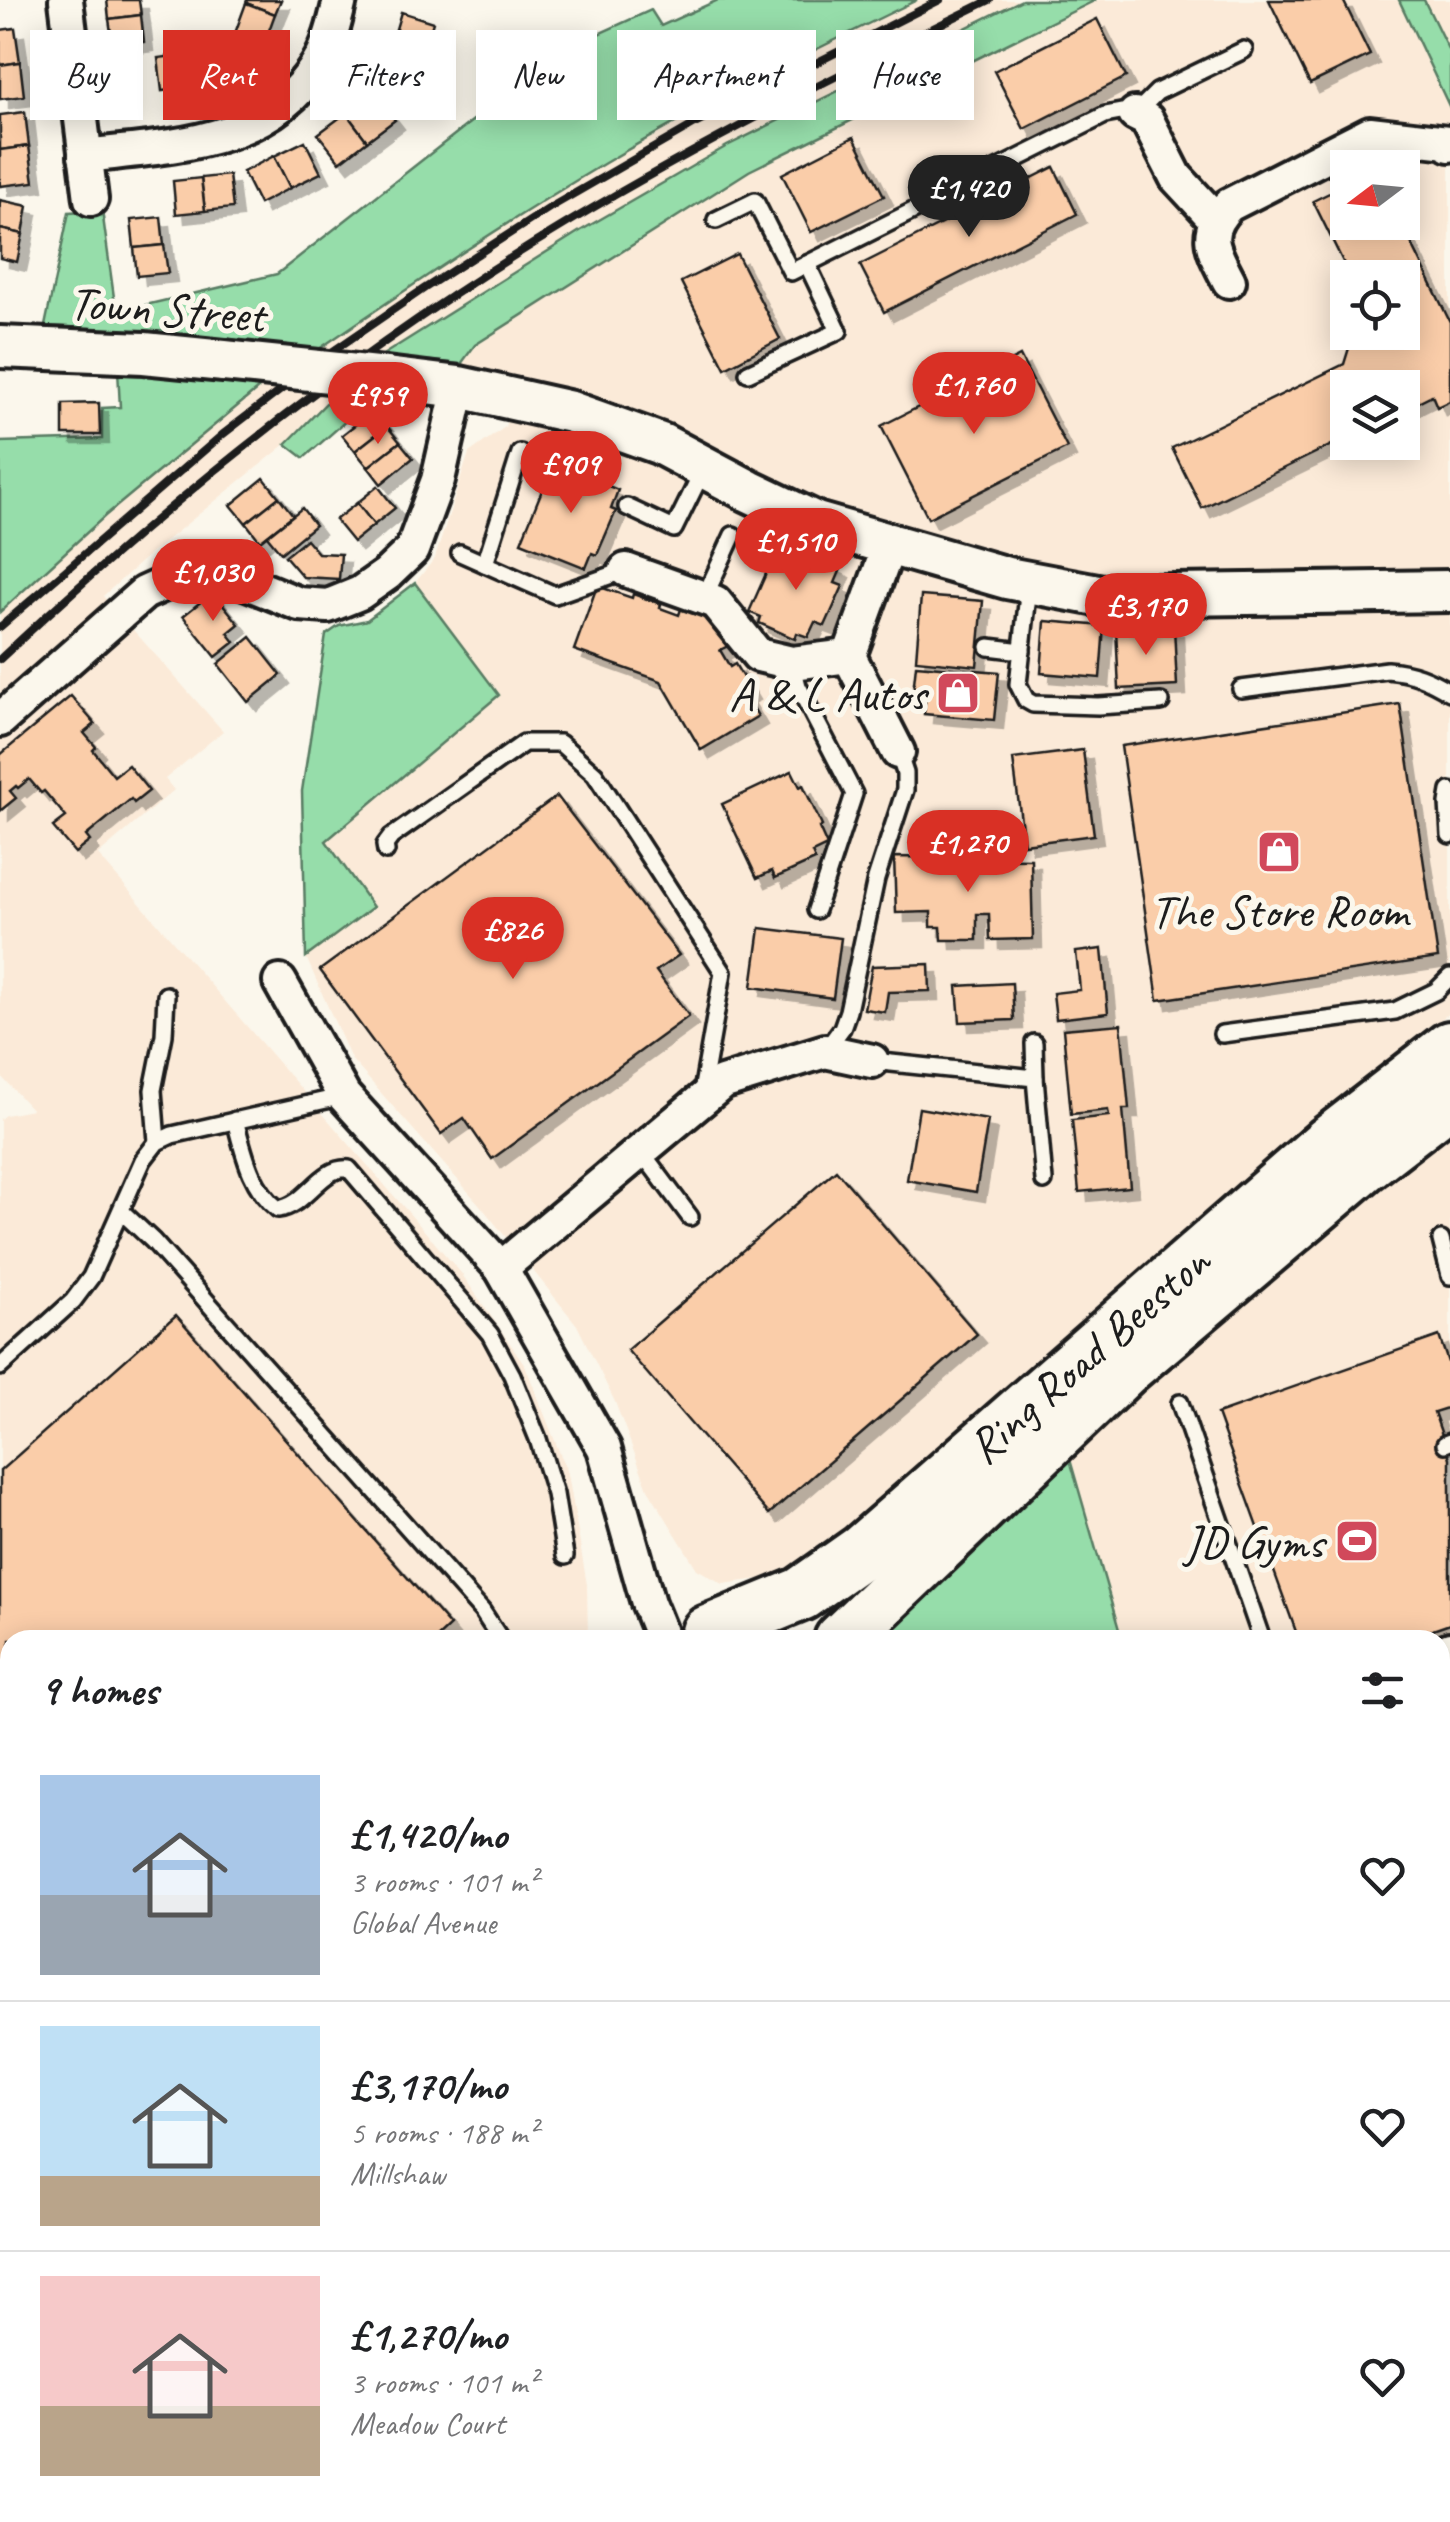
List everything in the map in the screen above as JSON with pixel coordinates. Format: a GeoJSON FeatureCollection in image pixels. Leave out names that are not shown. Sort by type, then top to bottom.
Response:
{"type":"FeatureCollection","features":[{"type":"Feature","properties":{"kind":"highway","name":"Ring Road Beeston"},"geometry":{"type":"LineString","coordinates":[[721,1630],[800,1594],[862,1551],[1328,1143],[1450,1048]]}},
{"type":"Feature","properties":{"kind":"highway","name":"Ring Road Beeston"},"geometry":{"type":"LineString","coordinates":[[852,1630],[1124,1370],[1365,1164],[1450,1098]]}},
{"type":"Feature","properties":{"kind":"street"},"geometry":{"type":"LineString","coordinates":[[66,0],[91,199]]}},
{"type":"Feature","properties":{"kind":"street"},"geometry":{"type":"LineString","coordinates":[[85,156],[189,144],[263,120],[317,66],[340,0]]}},
{"type":"Feature","properties":{"kind":"street"},"geometry":{"type":"LineString","coordinates":[[1136,114],[1147,120],[1176,177],[1215,219]]}},
{"type":"Feature","properties":{"kind":"street"},"geometry":{"type":"LineString","coordinates":[[1228,281],[1214,252],[1212,234],[1215,219],[1229,205],[1370,132],[1450,145]]}},
{"type":"Feature","properties":{"kind":"street","name":"Town Street"},"geometry":{"type":"LineString","coordinates":[[0,347],[144,353],[386,378],[459,387],[572,412],[660,444],[816,523],[1007,578],[1103,596],[1450,591]]}},
{"type":"Feature","properties":{"kind":"street"},"geometry":{"type":"LineString","coordinates":[[0,720],[144,593],[184,575],[225,574],[299,604],[328,606],[387,574],[412,550],[438,480],[459,387]]}},
{"type":"Feature","properties":{"kind":"street"},"geometry":{"type":"LineString","coordinates":[[888,546],[849,656],[898,752]]}},
{"type":"Feature","properties":{"kind":"street"},"geometry":{"type":"LineString","coordinates":[[626,570],[715,602],[758,655],[792,664],[849,656]]}},
{"type":"Feature","properties":{"kind":"street"},"geometry":{"type":"LineString","coordinates":[[280,982],[344,1096],[501,1268],[604,1448],[648,1602],[691,1630]]}},
{"type":"Feature","properties":{"kind":"street"},"geometry":{"type":"LineString","coordinates":[[501,1268],[722,1083],[824,1051],[872,1061]]}},
{"type":"Feature","properties":{"kind":"lane"},"geometry":{"type":"LineString","coordinates":[[716,220],[755,201],[791,272],[1105,115],[1136,114],[1157,92],[1244,50]]}},
{"type":"Feature","properties":{"kind":"lane"},"geometry":{"type":"LineString","coordinates":[[748,373],[839,331],[807,264]]}},
{"type":"Feature","properties":{"kind":"lane"},"geometry":{"type":"LineString","coordinates":[[484,564],[520,453]]}},
{"type":"Feature","properties":{"kind":"lane"},"geometry":{"type":"LineString","coordinates":[[627,507],[674,529],[704,467]]}},
{"type":"Feature","properties":{"kind":"lane"},"geometry":{"type":"LineString","coordinates":[[704,598],[733,535]]}},
{"type":"Feature","properties":{"kind":"lane"},"geometry":{"type":"LineString","coordinates":[[460,552],[555,596],[626,570]]}},
{"type":"Feature","properties":{"kind":"lane"},"geometry":{"type":"LineString","coordinates":[[1030,582],[1018,684],[1032,704],[1098,706],[1161,702]]}},
{"type":"Feature","properties":{"kind":"lane"},"geometry":{"type":"LineString","coordinates":[[989,647],[1022,651]]}},
{"type":"Feature","properties":{"kind":"lane"},"geometry":{"type":"LineString","coordinates":[[792,664],[798,686],[854,794],[816,910]]}},
{"type":"Feature","properties":{"kind":"lane"},"geometry":{"type":"LineString","coordinates":[[1241,690],[1387,670],[1425,676],[1450,692]]}},
{"type":"Feature","properties":{"kind":"lane"},"geometry":{"type":"LineString","coordinates":[[386,851],[392,837],[524,743],[560,743],[594,774],[723,972],[701,1101]]}},
{"type":"Feature","properties":{"kind":"lane"},"geometry":{"type":"LineString","coordinates":[[824,1051],[842,1028],[848,1011],[876,878],[905,790],[906,773],[898,752]]}},
{"type":"Feature","properties":{"kind":"lane"},"geometry":{"type":"LineString","coordinates":[[1450,791],[1450,835]]}},
{"type":"Feature","properties":{"kind":"lane"},"geometry":{"type":"LineString","coordinates":[[1222,1034],[1395,1011],[1436,992],[1450,977]]}},
{"type":"Feature","properties":{"kind":"lane"},"geometry":{"type":"LineString","coordinates":[[157,1142],[154,1090],[164,1035],[166,995]]}},
{"type":"Feature","properties":{"kind":"lane"},"geometry":{"type":"LineString","coordinates":[[1034,1043],[1044,1180]]}},
{"type":"Feature","properties":{"kind":"lane"},"geometry":{"type":"LineString","coordinates":[[872,1061],[1035,1078]]}},
{"type":"Feature","properties":{"kind":"lane"},"geometry":{"type":"LineString","coordinates":[[0,1367],[73,1301],[91,1277],[143,1160],[157,1142],[172,1135],[344,1096]]}},
{"type":"Feature","properties":{"kind":"lane"},"geometry":{"type":"LineString","coordinates":[[234,1120],[246,1164],[269,1202],[278,1209],[288,1208],[330,1173],[339,1168],[349,1169],[490,1334],[538,1439],[555,1494],[566,1556]]}},
{"type":"Feature","properties":{"kind":"lane"},"geometry":{"type":"LineString","coordinates":[[640,1150],[690,1216]]}},
{"type":"Feature","properties":{"kind":"lane"},"geometry":{"type":"LineString","coordinates":[[121,1211],[153,1241],[469,1596],[494,1630]]}},
{"type":"Feature","properties":{"kind":"lane"},"geometry":{"type":"LineString","coordinates":[[1441,1240],[1450,1276]]}},
{"type":"Feature","properties":{"kind":"lane"},"geometry":{"type":"LineString","coordinates":[[1180,1403],[1259,1630]]}},
{"type":"Feature","properties":{"kind":"shaded area"},"geometry":{"type":"Polygon","coordinates":[[[917,0],[1022,0],[961,30],[856,30],[917,0]]]}},
{"type":"Feature","properties":{"kind":"shaded area"},"geometry":{"type":"Polygon","coordinates":[[[1096,0],[1450,0],[1450,1012],[1304,1129],[1080,1331],[825,1550],[773,1577],[723,1584],[697,1569],[648,1489],[615,1402],[577,1325],[480,1205],[351,1059],[306,957],[373,907],[326,842],[499,695],[415,583],[435,558],[469,453],[505,427],[518,380],[461,364],[475,345],[749,171],[852,120],[974,120],[974,60],[1096,0]]]}},
{"type":"Feature","properties":{"kind":"shaded area"},"geometry":{"type":"Polygon","coordinates":[[[836,40],[836,92],[816,102],[816,49],[836,40]]]}},
{"type":"Feature","properties":{"kind":"shaded area"},"geometry":{"type":"Polygon","coordinates":[[[683,120],[780,120],[580,231],[381,356],[316,351],[463,250],[683,120]]]}},
{"type":"Feature","properties":{"kind":"shaded area"},"geometry":{"type":"Polygon","coordinates":[[[264,384],[334,395],[286,444],[103,596],[223,731],[165,779],[174,790],[98,855],[461,1273],[525,1365],[568,1474],[587,1585],[588,1630],[0,1630],[0,1119],[32,1110],[0,1075],[0,612],[105,516],[264,384]]]}},
{"type":"Feature","properties":{"kind":"shaded area"},"geometry":{"type":"Polygon","coordinates":[[[1450,1126],[1450,1630],[1119,1630],[1069,1456],[1450,1126]]]}},
{"type":"Feature","properties":{"kind":"green space"},"geometry":{"type":"Polygon","coordinates":[[[718,0],[917,0],[856,30],[836,30],[836,40],[816,50],[816,30],[617,30],[617,120],[682,120],[531,208],[316,351],[181,334],[45,326],[69,212],[102,210],[116,312],[277,274],[476,118],[597,120],[597,34],[651,10],[661,26],[718,0]]]}},
{"type":"Feature","properties":{"kind":"green space"},"geometry":{"type":"Polygon","coordinates":[[[1022,0],[1096,0],[974,60],[974,30],[961,30],[1022,0]]]}},
{"type":"Feature","properties":{"kind":"green space"},"geometry":{"type":"Polygon","coordinates":[[[1399,0],[1424,0],[1450,53],[1450,108],[1399,0]]]}},
{"type":"Feature","properties":{"kind":"green space"},"geometry":{"type":"Polygon","coordinates":[[[836,92],[836,120],[852,120],[749,171],[475,345],[461,364],[381,356],[580,231],[727,146],[780,120],[816,120],[816,102],[836,92]]]}},
{"type":"Feature","properties":{"kind":"green space"},"geometry":{"type":"Polygon","coordinates":[[[118,370],[264,384],[105,516],[0,612],[0,442],[102,439],[102,408],[120,407],[118,370]]]}},
{"type":"Feature","properties":{"kind":"green space"},"geometry":{"type":"Polygon","coordinates":[[[334,395],[365,404],[304,458],[286,444],[334,395]]]}},
{"type":"Feature","properties":{"kind":"green space"},"geometry":{"type":"Polygon","coordinates":[[[415,583],[499,695],[326,841],[373,907],[306,957],[302,791],[326,635],[339,626],[367,620],[415,583]]]}},
{"type":"Feature","properties":{"kind":"green space"},"geometry":{"type":"Polygon","coordinates":[[[1069,1456],[1119,1630],[882,1630],[1069,1456]]]}},
{"type":"Feature","properties":{"kind":"building"},"geometry":{"type":"Polygon","coordinates":[[[107,0],[139,0],[141,15],[109,19],[107,0]]]}},
{"type":"Feature","properties":{"kind":"building"},"geometry":{"type":"Polygon","coordinates":[[[281,0],[275,14],[246,3],[281,0]]]}},
{"type":"Feature","properties":{"kind":"building"},"geometry":{"type":"Polygon","coordinates":[[[1269,0],[1343,0],[1370,55],[1310,84],[1269,0]]]}},
{"type":"Feature","properties":{"kind":"building"},"geometry":{"type":"Polygon","coordinates":[[[246,3],[275,14],[269,30],[236,30],[246,3]]]}},
{"type":"Feature","properties":{"kind":"building"},"geometry":{"type":"Polygon","coordinates":[[[401,12],[433,22],[431,30],[396,30],[401,12]]]}},
{"type":"Feature","properties":{"kind":"building"},"geometry":{"type":"Polygon","coordinates":[[[141,15],[143,30],[111,30],[109,19],[141,15]]]}},
{"type":"Feature","properties":{"kind":"building"},"geometry":{"type":"Polygon","coordinates":[[[1097,19],[1126,77],[1024,129],[994,71],[1097,19]]]}},
{"type":"Feature","properties":{"kind":"building"},"geometry":{"type":"Polygon","coordinates":[[[15,28],[20,62],[0,65],[0,30],[15,28]]]}},
{"type":"Feature","properties":{"kind":"building"},"geometry":{"type":"Polygon","coordinates":[[[163,57],[163,91],[162,91],[158,58],[163,57]]]}},
{"type":"Feature","properties":{"kind":"building"},"geometry":{"type":"Polygon","coordinates":[[[20,62],[24,96],[0,99],[0,65],[20,62]]]}},
{"type":"Feature","properties":{"kind":"building"},"geometry":{"type":"Polygon","coordinates":[[[25,112],[29,146],[0,150],[0,115],[25,112]]]}},
{"type":"Feature","properties":{"kind":"building"},"geometry":{"type":"Polygon","coordinates":[[[337,120],[351,120],[367,141],[340,162],[318,134],[337,120]]]}},
{"type":"Feature","properties":{"kind":"building"},"geometry":{"type":"Polygon","coordinates":[[[351,120],[395,120],[367,141],[351,120]]]}},
{"type":"Feature","properties":{"kind":"building"},"geometry":{"type":"Polygon","coordinates":[[[854,137],[884,196],[811,232],[782,174],[854,137]]]}},
{"type":"Feature","properties":{"kind":"building"},"geometry":{"type":"Polygon","coordinates":[[[305,141],[321,173],[290,188],[274,156],[305,141]]]}},
{"type":"Feature","properties":{"kind":"building"},"geometry":{"type":"Polygon","coordinates":[[[29,146],[34,182],[0,186],[0,150],[29,146]]]}},
{"type":"Feature","properties":{"kind":"building"},"geometry":{"type":"Polygon","coordinates":[[[274,156],[290,188],[259,204],[243,172],[274,156]]]}},
{"type":"Feature","properties":{"kind":"building"},"geometry":{"type":"Polygon","coordinates":[[[1054,167],[1077,214],[884,312],[860,265],[1054,167]]]}},
{"type":"Feature","properties":{"kind":"building"},"geometry":{"type":"Polygon","coordinates":[[[229,175],[233,208],[205,211],[201,178],[229,175]]]}},
{"type":"Feature","properties":{"kind":"building"},"geometry":{"type":"Polygon","coordinates":[[[201,178],[205,211],[176,214],[173,181],[201,178]]]}},
{"type":"Feature","properties":{"kind":"building"},"geometry":{"type":"Polygon","coordinates":[[[1330,193],[1330,235],[1313,201],[1330,193]]]}},
{"type":"Feature","properties":{"kind":"building"},"geometry":{"type":"Polygon","coordinates":[[[0,200],[28,206],[23,234],[0,229],[0,200]]]}},
{"type":"Feature","properties":{"kind":"building"},"geometry":{"type":"Polygon","coordinates":[[[161,217],[164,245],[134,248],[131,220],[161,217]]]}},
{"type":"Feature","properties":{"kind":"building"},"geometry":{"type":"Polygon","coordinates":[[[0,229],[23,234],[17,262],[0,258],[0,229]]]}},
{"type":"Feature","properties":{"kind":"building"},"geometry":{"type":"Polygon","coordinates":[[[1332,240],[1410,240],[1420,260],[1342,260],[1332,240]]]}},
{"type":"Feature","properties":{"kind":"building"},"geometry":{"type":"Polygon","coordinates":[[[164,245],[168,273],[137,276],[134,248],[164,245]]]}},
{"type":"Feature","properties":{"kind":"building"},"geometry":{"type":"Polygon","coordinates":[[[737,254],[780,339],[725,368],[681,282],[737,254]]]}},
{"type":"Feature","properties":{"kind":"building"},"geometry":{"type":"Polygon","coordinates":[[[1420,261],[1450,322],[1450,401],[1437,407],[1432,395],[1420,401],[1420,370],[1332,370],[1344,364],[1348,350],[1420,350],[1420,261]]]}},
{"type":"Feature","properties":{"kind":"building"},"geometry":{"type":"Polygon","coordinates":[[[1020,356],[1067,448],[928,518],[881,426],[1020,356]]]}},
{"type":"Feature","properties":{"kind":"building"},"geometry":{"type":"Polygon","coordinates":[[[1330,371],[1330,446],[1202,508],[1172,448],[1330,371]]]}},
{"type":"Feature","properties":{"kind":"building"},"geometry":{"type":"Polygon","coordinates":[[[99,403],[100,435],[63,435],[63,404],[99,403]]]}},
{"type":"Feature","properties":{"kind":"building"},"geometry":{"type":"Polygon","coordinates":[[[374,410],[387,426],[355,451],[342,435],[374,410]]]}},
{"type":"Feature","properties":{"kind":"building"},"geometry":{"type":"Polygon","coordinates":[[[387,426],[400,442],[368,467],[355,451],[387,426]]]}},
{"type":"Feature","properties":{"kind":"building"},"geometry":{"type":"Polygon","coordinates":[[[400,442],[413,458],[381,484],[368,467],[400,442]]]}},
{"type":"Feature","properties":{"kind":"building"},"geometry":{"type":"Polygon","coordinates":[[[553,463],[618,490],[611,509],[616,511],[597,555],[592,553],[586,568],[521,542],[553,463]]]}},
{"type":"Feature","properties":{"kind":"building"},"geometry":{"type":"Polygon","coordinates":[[[264,478],[279,497],[246,523],[231,505],[264,478]]]}},
{"type":"Feature","properties":{"kind":"building"},"geometry":{"type":"Polygon","coordinates":[[[378,486],[395,508],[374,525],[357,503],[378,486]]]}},
{"type":"Feature","properties":{"kind":"building"},"geometry":{"type":"Polygon","coordinates":[[[279,497],[293,515],[260,541],[246,523],[279,497]]]}},
{"type":"Feature","properties":{"kind":"building"},"geometry":{"type":"Polygon","coordinates":[[[357,503],[374,525],[353,542],[335,520],[357,503]]]}},
{"type":"Feature","properties":{"kind":"building"},"geometry":{"type":"Polygon","coordinates":[[[302,508],[315,525],[281,553],[267,536],[302,508]]]}},
{"type":"Feature","properties":{"kind":"building"},"geometry":{"type":"Polygon","coordinates":[[[306,539],[318,553],[341,554],[339,579],[303,577],[285,556],[306,539]]]}},
{"type":"Feature","properties":{"kind":"building"},"geometry":{"type":"Polygon","coordinates":[[[780,542],[841,569],[835,583],[843,586],[825,626],[815,622],[808,637],[797,633],[795,639],[759,623],[761,617],[749,612],[780,542]]]}},
{"type":"Feature","properties":{"kind":"building"},"geometry":{"type":"Polygon","coordinates":[[[597,586],[632,598],[633,594],[679,615],[681,609],[712,619],[728,646],[720,650],[730,667],[735,664],[751,691],[745,694],[758,716],[701,750],[661,681],[574,650],[597,586]]]}},
{"type":"Feature","properties":{"kind":"building"},"geometry":{"type":"Polygon","coordinates":[[[213,592],[239,624],[228,633],[235,642],[216,657],[183,616],[213,592]]]}},
{"type":"Feature","properties":{"kind":"building"},"geometry":{"type":"Polygon","coordinates":[[[921,596],[983,601],[977,666],[916,660],[921,596]]]}},
{"type":"Feature","properties":{"kind":"building"},"geometry":{"type":"Polygon","coordinates":[[[1045,621],[1104,626],[1100,678],[1041,673],[1045,621]]]}},
{"type":"Feature","properties":{"kind":"building"},"geometry":{"type":"Polygon","coordinates":[[[1174,627],[1177,686],[1119,689],[1116,629],[1174,627]]]}},
{"type":"Feature","properties":{"kind":"building"},"geometry":{"type":"Polygon","coordinates":[[[251,637],[281,675],[248,702],[218,664],[251,637]]]}},
{"type":"Feature","properties":{"kind":"building","name":"A & L Autos"},"geometry":{"type":"Polygon","coordinates":[[[916,665],[999,672],[994,720],[924,714],[926,693],[913,692],[916,665]]]}},
{"type":"Feature","properties":{"kind":"building"},"geometry":{"type":"Polygon","coordinates":[[[71,696],[95,724],[84,733],[114,776],[128,765],[149,791],[134,803],[131,799],[86,836],[90,841],[75,853],[53,827],[66,817],[29,779],[10,791],[16,798],[0,811],[0,755],[71,696]]]}},
{"type":"Feature","properties":{"kind":"building","name":"The Store Room"},"geometry":{"type":"Polygon","coordinates":[[[1400,704],[1438,958],[1158,1000],[1121,746],[1400,704]]]}},
{"type":"Feature","properties":{"kind":"building"},"geometry":{"type":"Polygon","coordinates":[[[1083,750],[1094,835],[1024,844],[1013,759],[1083,750]]]}},
{"type":"Feature","properties":{"kind":"building"},"geometry":{"type":"Polygon","coordinates":[[[792,771],[800,787],[803,785],[827,846],[812,853],[815,860],[775,878],[772,871],[757,878],[722,804],[792,771]]]}},
{"type":"Feature","properties":{"kind":"building"},"geometry":{"type":"Polygon","coordinates":[[[557,796],[679,955],[656,971],[689,1016],[492,1159],[464,1118],[441,1134],[320,970],[557,796]]]}},
{"type":"Feature","properties":{"kind":"building"},"geometry":{"type":"Polygon","coordinates":[[[894,857],[1031,859],[1033,939],[990,940],[989,914],[977,914],[977,940],[942,940],[941,927],[931,927],[931,912],[896,913],[894,857]]]}},
{"type":"Feature","properties":{"kind":"building"},"geometry":{"type":"Polygon","coordinates":[[[760,928],[841,938],[833,998],[752,987],[760,928]]]}},
{"type":"Feature","properties":{"kind":"building"},"geometry":{"type":"Polygon","coordinates":[[[1102,949],[1108,1013],[1056,1019],[1053,993],[1080,990],[1076,952],[1102,949]]]}},
{"type":"Feature","properties":{"kind":"building"},"geometry":{"type":"Polygon","coordinates":[[[929,964],[930,991],[888,992],[885,1012],[864,1009],[872,966],[929,964]]]}},
{"type":"Feature","properties":{"kind":"building"},"geometry":{"type":"Polygon","coordinates":[[[1012,983],[1014,1020],[960,1022],[957,986],[1012,983]]]}},
{"type":"Feature","properties":{"kind":"building"},"geometry":{"type":"Polygon","coordinates":[[[1121,1024],[1129,1109],[1123,1109],[1130,1187],[1079,1192],[1072,1120],[1109,1116],[1108,1110],[1071,1114],[1063,1029],[1121,1024]]]}},
{"type":"Feature","properties":{"kind":"building"},"geometry":{"type":"Polygon","coordinates":[[[919,1108],[988,1120],[976,1192],[907,1180],[919,1108]]]}},
{"type":"Feature","properties":{"kind":"building"},"geometry":{"type":"Polygon","coordinates":[[[836,1170],[977,1334],[769,1514],[627,1350],[836,1170]]]}},
{"type":"Feature","properties":{"kind":"building"},"geometry":{"type":"Polygon","coordinates":[[[176,1315],[450,1626],[446,1630],[0,1630],[0,1471],[176,1315]]]}},
{"type":"Feature","properties":{"kind":"building","name":"JD Gyms"},"geometry":{"type":"Polygon","coordinates":[[[1439,1336],[1450,1368],[1450,1407],[1434,1412],[1450,1458],[1450,1624],[1433,1630],[1295,1630],[1217,1414],[1439,1336]]]}},
{"type":"Feature","properties":{"kind":"railway"},"geometry":{"type":"LineString","coordinates":[[0,627],[222,435],[320,360],[425,288],[551,207],[695,124],[940,0]]}},
{"type":"Feature","properties":{"kind":"railway"},"geometry":{"type":"LineString","coordinates":[[0,659],[133,539],[272,425],[493,269],[672,163],[990,0]]}},
{"type":"Feature","properties":{"kind":"place","name":"A & L Autos"},"geometry":{"type":"Point","coordinates":[958,693]}},
{"type":"Feature","properties":{"kind":"place","name":"The Store Room"},"geometry":{"type":"Point","coordinates":[1279,852]}},
{"type":"Feature","properties":{"kind":"place","name":"JD Gyms"},"geometry":{"type":"Point","coordinates":[1357,1541]}}]}
